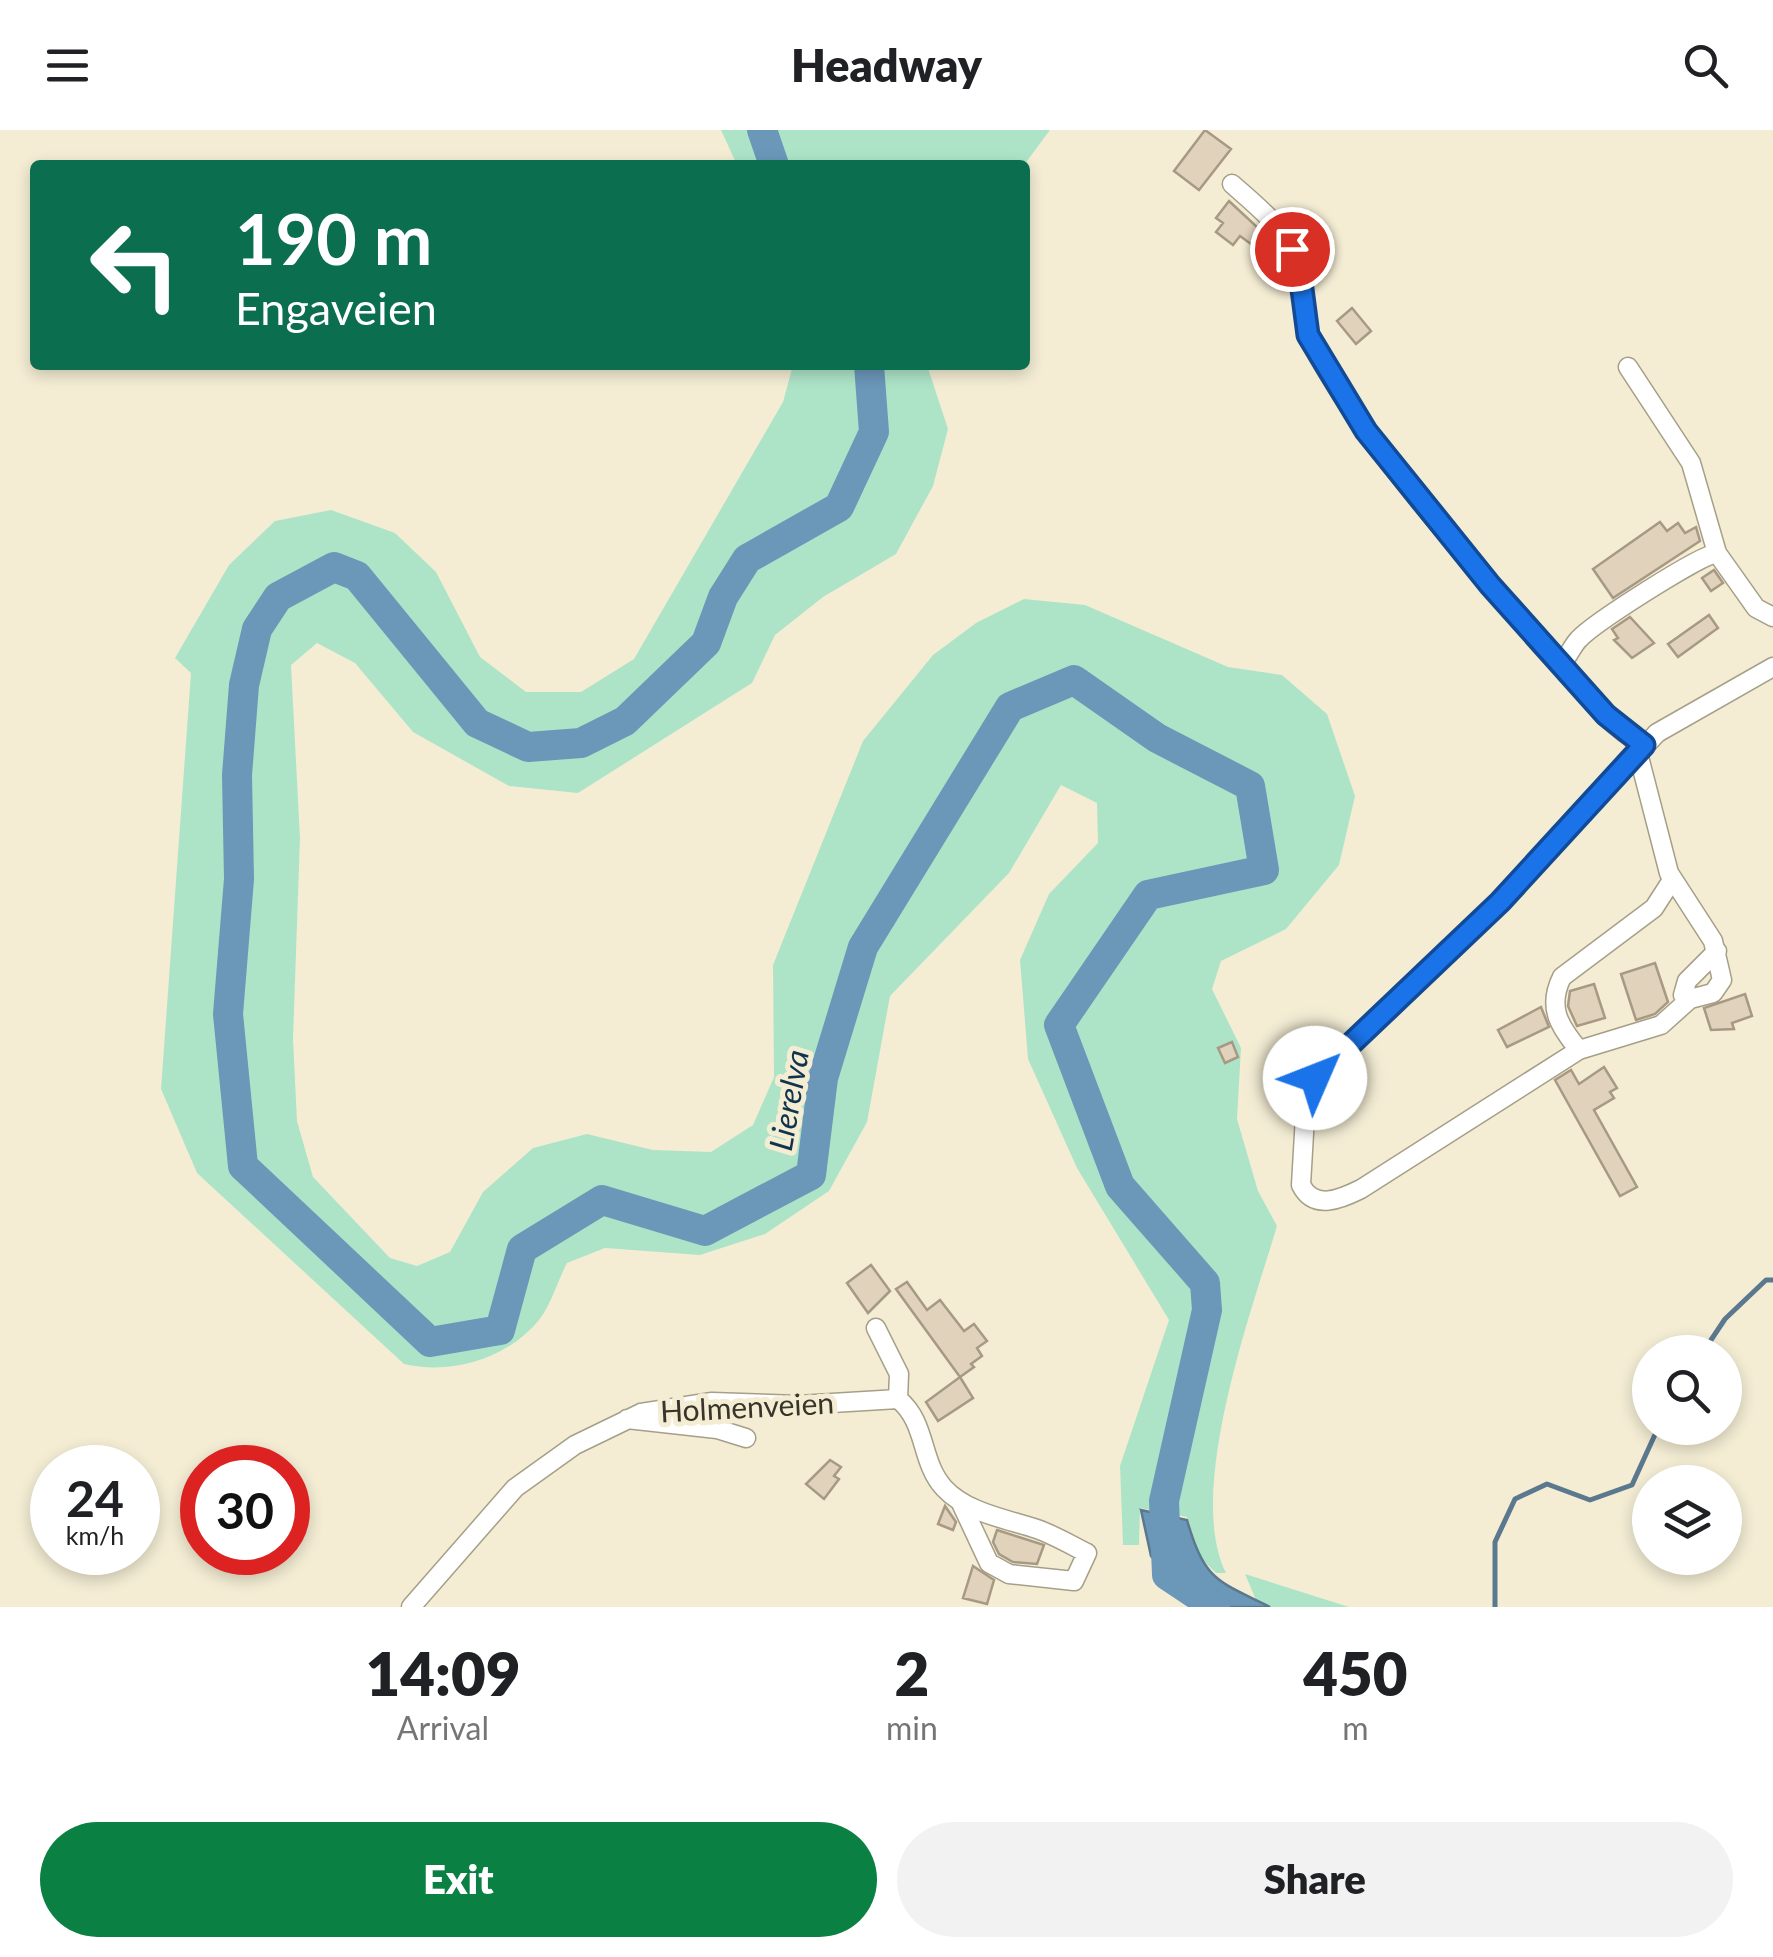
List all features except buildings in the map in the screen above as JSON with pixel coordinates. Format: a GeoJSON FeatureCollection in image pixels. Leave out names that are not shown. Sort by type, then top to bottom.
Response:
{"type":"FeatureCollection","features":[{"type":"Feature","properties":{"kind":"street"},"geometry":{"type":"LineString","coordinates":[[1232,184],[1268,216],[1292,249],[1300,274],[1308,335],[1366,431],[1490,585],[1641,749],[1672,880],[1717,951],[1722,972],[1718,988],[1706,998],[1690,1000],[1661,1026],[1579,1050],[1362,1189],[1332,1201],[1305,1193],[1301,1185],[1305,1106],[1315,1078],[1500,902],[1641,749],[1669,724],[1773,667]]}},
{"type":"Feature","properties":{"kind":"street"},"geometry":{"type":"LineString","coordinates":[[1628,367],[1691,463],[1717,553],[1765,612],[1773,631]]}},
{"type":"Feature","properties":{"kind":"street"},"geometry":{"type":"LineString","coordinates":[[1561,664],[1578,640],[1610,613],[1633,604],[1702,555],[1717,553]]}},
{"type":"Feature","properties":{"kind":"street"},"geometry":{"type":"LineString","coordinates":[[1579,1050],[1556,1017],[1555,993],[1562,977],[1654,908],[1672,880]]}},
{"type":"Feature","properties":{"kind":"street"},"geometry":{"type":"LineString","coordinates":[[1690,1000],[1684,996],[1687,981],[1717,951]]}},
{"type":"Feature","properties":{"kind":"street"},"geometry":{"type":"LineString","coordinates":[[876,1328],[899,1374],[898,1399],[918,1422],[932,1470],[945,1489],[960,1501],[1087,1553],[1074,1581],[1002,1571],[989,1563],[960,1501]]}},
{"type":"Feature","properties":{"kind":"street","name":"Holmenveien"},"geometry":{"type":"LineString","coordinates":[[410,1607],[515,1488],[575,1445],[627,1419],[680,1404],[800,1406],[898,1399]]}},
{"type":"Feature","properties":{"kind":"street"},"geometry":{"type":"LineString","coordinates":[[627,1419],[717,1430],[746,1438]]}},
{"type":"Feature","properties":{"kind":"green space"},"geometry":{"type":"Polygon","coordinates":[[[721,130],[1050,130],[1028,160],[735,160],[721,130]]]}},
{"type":"Feature","properties":{"kind":"green space"},"geometry":{"type":"Polygon","coordinates":[[[792,370],[929,370],[948,429],[933,486],[896,554],[823,597],[775,635],[752,683],[578,793],[509,786],[413,732],[355,663],[317,643],[291,665],[300,838],[293,1039],[297,1121],[313,1177],[390,1258],[417,1266],[450,1252],[483,1192],[533,1148],[587,1134],[653,1150],[711,1152],[753,1125],[774,1077],[773,965],[863,741],[933,655],[976,623],[1024,599],[1085,605],[1228,667],[1282,675],[1327,714],[1355,796],[1339,865],[1286,929],[1221,961],[1212,989],[1241,1048],[1237,1119],[1258,1191],[1277,1226],[1239,1351],[1218,1450],[1213,1496],[1215,1538],[1226,1573],[1216,1573],[1201,1558],[1187,1517],[1140,1508],[1139,1545],[1123,1545],[1120,1466],[1169,1320],[1077,1168],[1028,1059],[1020,960],[1049,894],[1098,843],[1097,803],[1061,785],[1009,873],[890,996],[867,1122],[829,1191],[765,1234],[700,1255],[605,1248],[567,1263],[539,1320],[511,1345],[478,1361],[441,1367],[404,1364],[197,1173],[161,1089],[191,673],[175,658],[229,565],[275,521],[331,510],[395,533],[436,572],[480,657],[526,692],[581,692],[634,659],[783,402],[792,370]]]}},
{"type":"Feature","properties":{"kind":"green space"},"geometry":{"type":"Polygon","coordinates":[[[1245,1574],[1349,1607],[1259,1607],[1245,1574]]]}},
{"type":"Feature","properties":{"kind":"water"},"geometry":{"type":"Polygon","coordinates":[[[1141,1510],[1187,1520],[1200,1556],[1215,1576],[1270,1607],[1192,1607],[1151,1556],[1141,1510]]]}},
{"type":"Feature","properties":{"kind":"waterway","name":"Lierelva"},"geometry":{"type":"LineString","coordinates":[[762,130],[772,160]]}},
{"type":"Feature","properties":{"kind":"waterway","name":"Lierelva"},"geometry":{"type":"LineString","coordinates":[[869,370],[874,432],[839,507],[747,559],[723,597],[706,643],[625,721],[581,743],[528,747],[477,723],[357,576],[334,567],[278,597],[257,629],[244,685],[237,775],[239,879],[228,1014],[243,1166],[430,1342],[500,1330],[522,1249],[602,1200],[705,1231],[811,1175],[823,1078],[863,947],[1010,707],[1074,680],[1157,738],[1250,786],[1264,870],[1148,895],[1059,1025],[1120,1186],[1205,1283],[1207,1310],[1164,1501],[1167,1575],[1215,1607]]}},
{"type":"Feature","properties":{"kind":"waterway"},"geometry":{"type":"LineString","coordinates":[[1714,1335],[1725,1319],[1766,1280],[1773,1280]]}},
{"type":"Feature","properties":{"kind":"waterway"},"geometry":{"type":"LineString","coordinates":[[1495,1607],[1495,1542],[1515,1499],[1547,1484],[1590,1500],[1632,1485],[1650,1445]]}},
{"type":"Feature","properties":{"kind":"route"},"geometry":{"type":"LineString","coordinates":[[1292,249],[1300,274],[1301,308],[1308,335],[1366,431],[1490,585],[1606,715],[1644,745],[1500,902],[1315,1078]]}}]}
